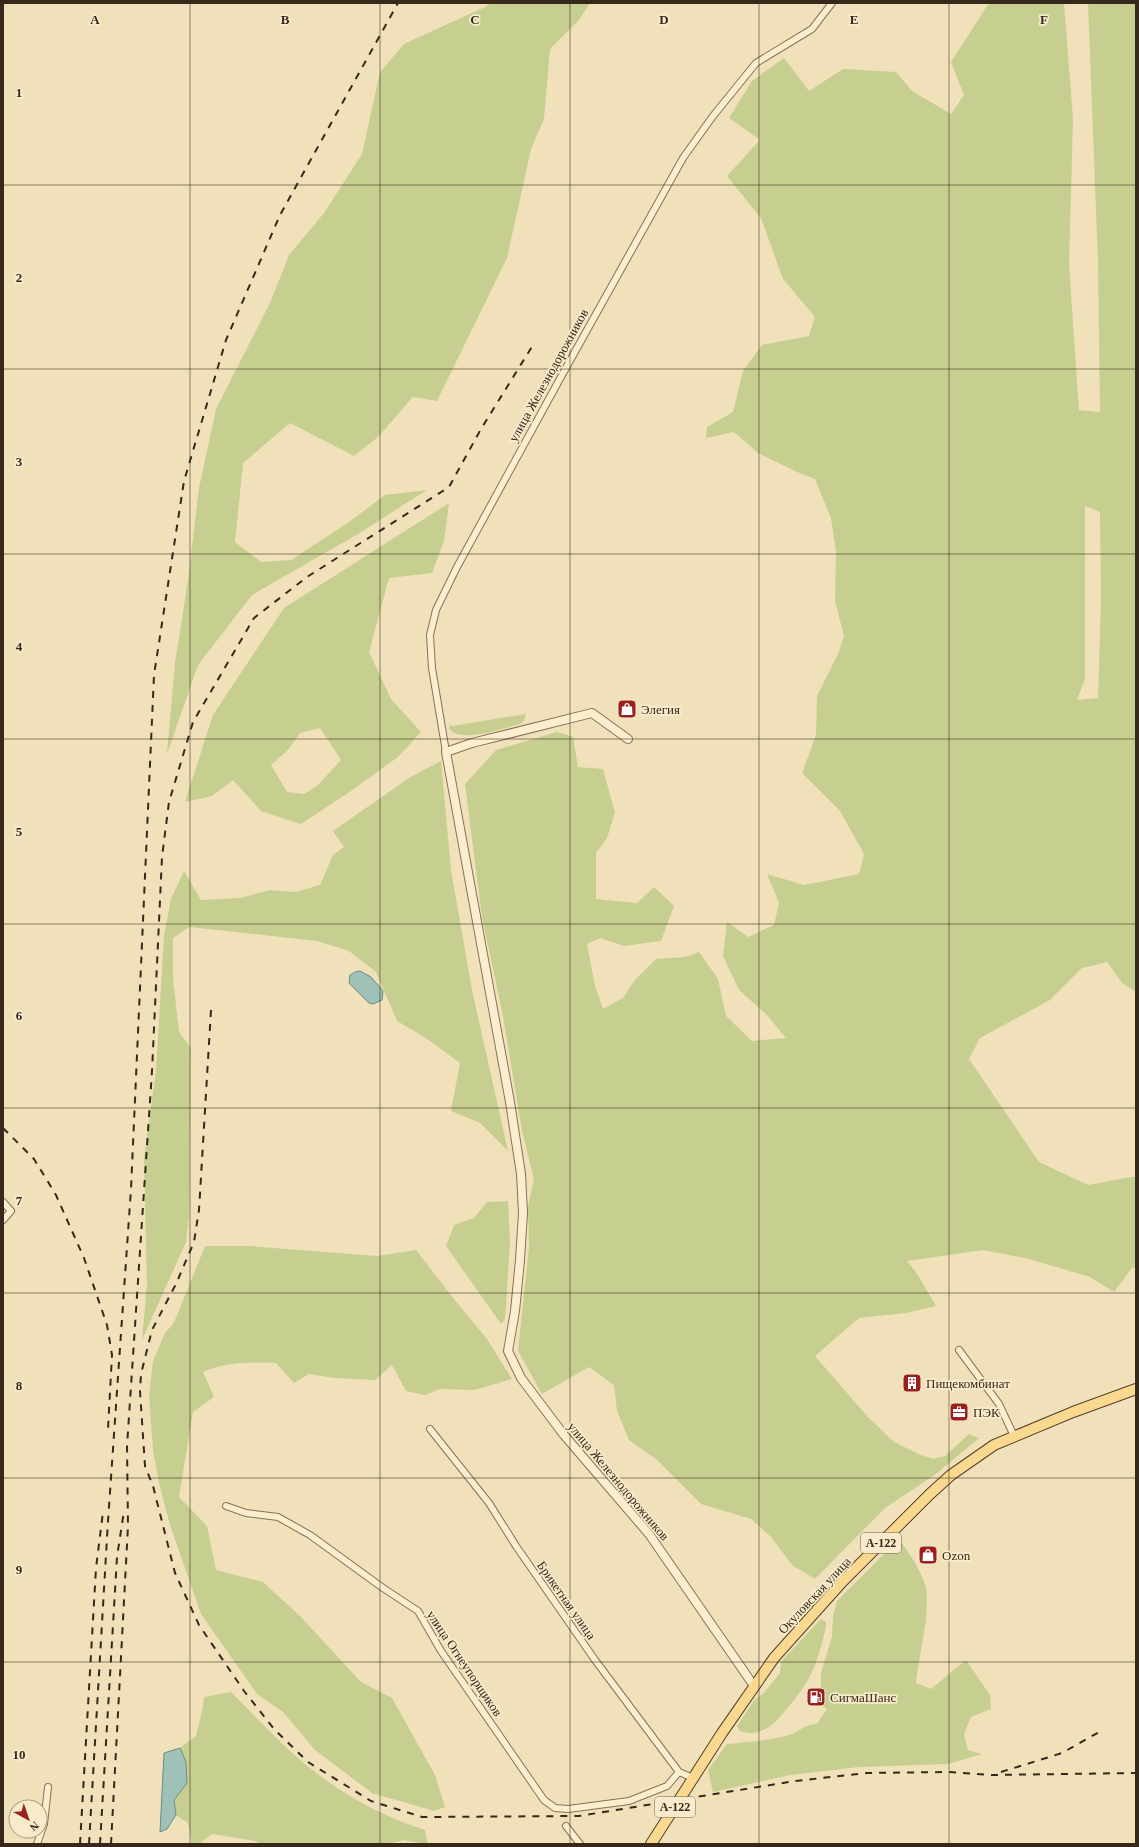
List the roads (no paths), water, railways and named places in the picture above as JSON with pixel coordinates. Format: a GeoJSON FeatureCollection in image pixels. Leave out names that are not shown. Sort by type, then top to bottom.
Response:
{"type":"FeatureCollection","features":[{"type":"Feature","properties":{"kind":"main road","name":"Окуловская улица"},"geometry":{"type":"LineString","coordinates":[[693,1778],[774,1658],[806,1620],[843,1581],[930,1494],[973,1459],[994,1446],[1014,1436],[1136,1389]]}},
{"type":"Feature","properties":{"kind":"main road","name":"А-122"},"geometry":{"type":"LineString","coordinates":[[654,1841],[693,1778]]}},
{"type":"Feature","properties":{"kind":"street","name":"улица Железнодорожников"},"geometry":{"type":"LineString","coordinates":[[754,1686],[649,1534],[564,1435],[521,1378],[508,1351],[515,1312],[520,1260],[523,1214],[521,1174],[510,1102],[446,752],[432,668],[430,635],[436,610],[457,567],[683,158],[713,116],[756,63],[812,29],[832,3]]}},
{"type":"Feature","properties":{"kind":"street"},"geometry":{"type":"LineString","coordinates":[[446,752],[472,743],[592,713],[628,739]]}},
{"type":"Feature","properties":{"kind":"street"},"geometry":{"type":"LineString","coordinates":[[3,1202],[11,1211],[3,1220]]}},
{"type":"Feature","properties":{"kind":"street"},"geometry":{"type":"LineString","coordinates":[[959,1350],[999,1404],[1014,1436]]}},
{"type":"Feature","properties":{"kind":"street","name":"Брикетная улица"},"geometry":{"type":"LineString","coordinates":[[430,1428],[488,1502],[516,1546],[595,1660],[679,1772],[693,1778]]}},
{"type":"Feature","properties":{"kind":"street","name":"улица Огнеупорщиков"},"geometry":{"type":"LineString","coordinates":[[226,1506],[246,1513],[278,1517],[304,1531],[383,1588],[418,1611],[441,1651],[544,1800],[554,1808],[568,1810],[629,1801],[667,1786],[679,1772]]}},
{"type":"Feature","properties":{"kind":"street"},"geometry":{"type":"LineString","coordinates":[[37,1844],[44,1824],[48,1787]]}},
{"type":"Feature","properties":{"kind":"street"},"geometry":{"type":"LineString","coordinates":[[566,1826],[580,1844]]}},
{"type":"Feature","properties":{"kind":"water"},"geometry":{"type":"Polygon","coordinates":[[[360,971],[371,977],[383,991],[382,1000],[373,1004],[369,1003],[349,983],[350,975],[360,971]]]}},
{"type":"Feature","properties":{"kind":"water"},"geometry":{"type":"Polygon","coordinates":[[[180,1748],[186,1762],[187,1783],[174,1800],[176,1815],[167,1829],[160,1832],[164,1753],[180,1748]]]}},
{"type":"Feature","properties":{"kind":"railway"},"geometry":{"type":"LineString","coordinates":[[89,1844],[108,1521],[131,1189],[154,675],[184,481],[226,340],[280,215],[398,3]]}},
{"type":"Feature","properties":{"kind":"railway"},"geometry":{"type":"LineString","coordinates":[[111,1844],[128,1526],[127,1446],[152,1071],[162,857],[169,802],[193,722],[254,618],[307,577],[449,487],[481,429],[533,345]]}},
{"type":"Feature","properties":{"kind":"railway"},"geometry":{"type":"LineString","coordinates":[[211,1010],[199,1210],[194,1242],[176,1284],[152,1330],[141,1374],[140,1391],[145,1466],[153,1486],[175,1573],[199,1625],[244,1691],[274,1729],[308,1762],[371,1801],[422,1817],[579,1816],[795,1781],[867,1773],[950,1772],[991,1775],[1136,1773]]}},
{"type":"Feature","properties":{"kind":"railway"},"geometry":{"type":"LineString","coordinates":[[3,1128],[34,1159],[56,1195],[84,1258],[107,1325],[112,1355],[108,1429]]}},
{"type":"Feature","properties":{"kind":"railway"},"geometry":{"type":"LineString","coordinates":[[100,1844],[117,1557],[124,1511]]}},
{"type":"Feature","properties":{"kind":"railway"},"geometry":{"type":"LineString","coordinates":[[80,1844],[96,1568],[103,1512]]}},
{"type":"Feature","properties":{"kind":"railway"},"geometry":{"type":"LineString","coordinates":[[1001,1772],[1062,1753],[1101,1731]]}},
{"type":"Feature","properties":{"kind":"place","name":"Элегия"},"geometry":{"type":"Point","coordinates":[627,709]}},
{"type":"Feature","properties":{"kind":"place","name":"Пищекомбинат"},"geometry":{"type":"Point","coordinates":[912,1383]}},
{"type":"Feature","properties":{"kind":"place","name":"ПЭК"},"geometry":{"type":"Point","coordinates":[959,1412]}},
{"type":"Feature","properties":{"kind":"place","name":"Ozon"},"geometry":{"type":"Point","coordinates":[928,1555]}},
{"type":"Feature","properties":{"kind":"place","name":"СигмаШанс"},"geometry":{"type":"Point","coordinates":[816,1697]}}]}
